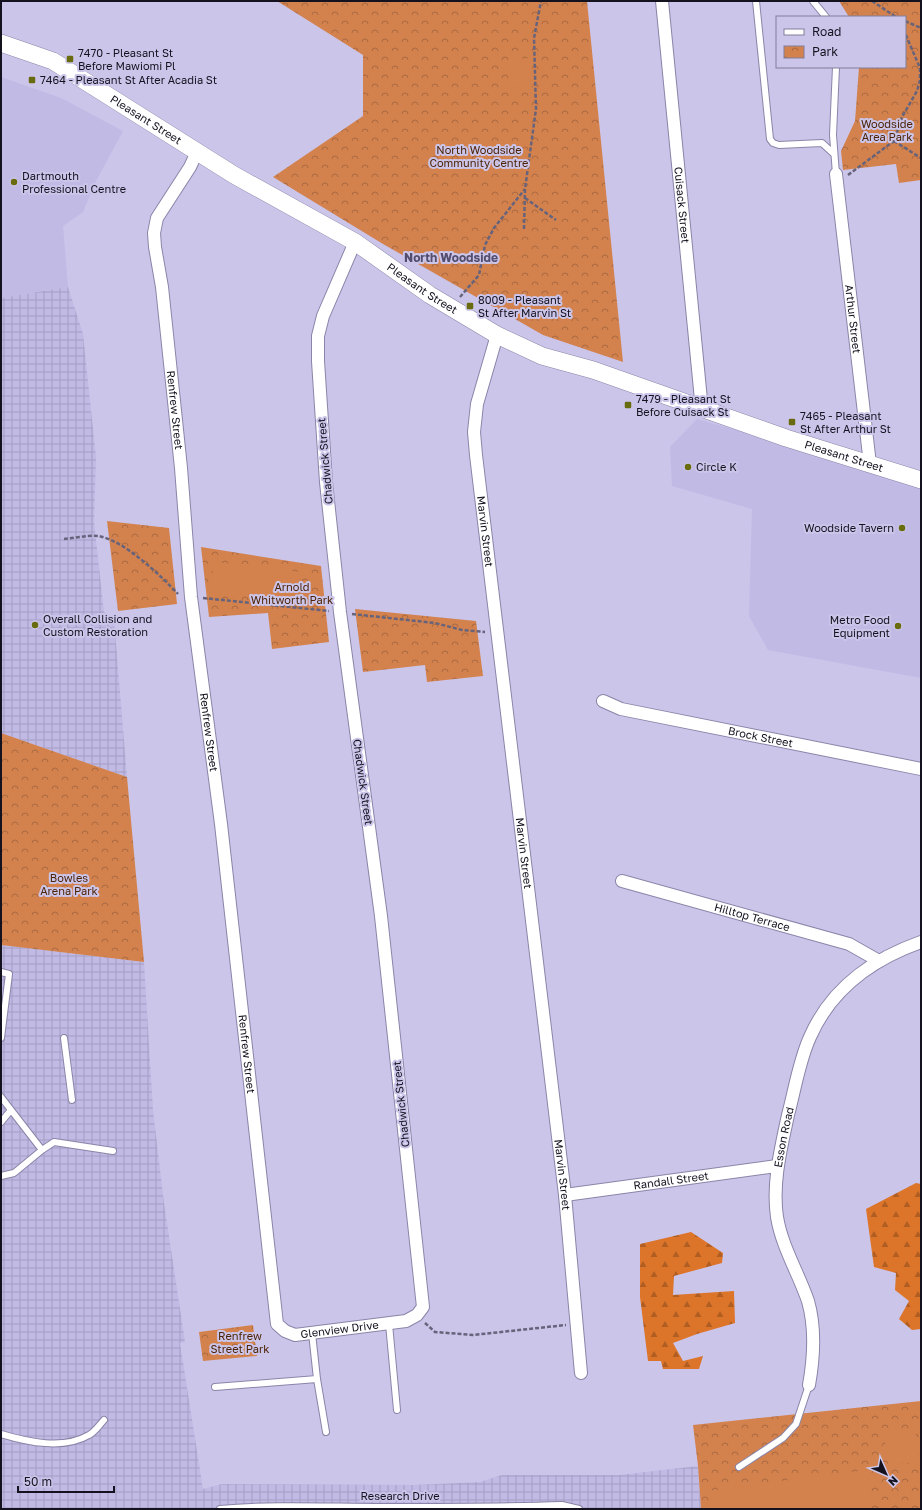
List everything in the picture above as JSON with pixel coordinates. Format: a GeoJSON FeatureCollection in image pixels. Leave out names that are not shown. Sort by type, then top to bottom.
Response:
{"type":"FeatureCollection","features":[{"type":"Feature","properties":{"kind":"main road","name":"Pleasant Street"},"geometry":{"type":"LineString","coordinates":[[1,43],[53,61],[234,175],[355,242],[453,309],[497,335],[542,356],[593,370],[702,410],[921,480]]}},
{"type":"Feature","properties":{"kind":"street","name":"Cuisack Street"},"geometry":{"type":"LineString","coordinates":[[662,1],[702,410]]}},
{"type":"Feature","properties":{"kind":"street","name":"Renfrew Street"},"geometry":{"type":"LineString","coordinates":[[197,152],[190,167],[162,208],[157,218],[154,233],[181,468],[191,597],[221,824],[277,1324]]}},
{"type":"Feature","properties":{"kind":"street","name":"Arthur Street"},"geometry":{"type":"LineString","coordinates":[[836,174],[870,464]]}},
{"type":"Feature","properties":{"kind":"street","name":"Chadwick Street"},"geometry":{"type":"LineString","coordinates":[[355,242],[322,316],[318,336],[318,361],[326,482],[340,612],[381,916],[407,1168],[424,1299],[423,1307],[417,1315]]}},
{"type":"Feature","properties":{"kind":"street","name":"Marvin Street"},"geometry":{"type":"LineString","coordinates":[[497,335],[477,404],[474,432],[565,1195],[581,1373]]}},
{"type":"Feature","properties":{"kind":"street","name":"Brock Street"},"geometry":{"type":"LineString","coordinates":[[602,701],[621,709],[921,769]]}},
{"type":"Feature","properties":{"kind":"street","name":"Hilltop Terrace"},"geometry":{"type":"LineString","coordinates":[[622,881],[849,944],[879,961]]}},
{"type":"Feature","properties":{"kind":"street","name":"Esson Road"},"geometry":{"type":"LineString","coordinates":[[809,1385],[813,1360],[813,1327],[808,1302],[780,1234],[777,1215],[777,1166],[801,1062],[810,1037],[821,1016],[836,995],[854,978],[879,961],[900,949],[921,942]]}},
{"type":"Feature","properties":{"kind":"street","name":"Randall Street"},"geometry":{"type":"LineString","coordinates":[[565,1195],[777,1166]]}},
{"type":"Feature","properties":{"kind":"street","name":"Glenview Drive"},"geometry":{"type":"LineString","coordinates":[[277,1324],[285,1331],[295,1335],[389,1324],[406,1321],[417,1315]]}},
{"type":"Feature","properties":{"kind":"lane"},"geometry":{"type":"LineString","coordinates":[[756,1],[770,139],[773,143],[779,145],[822,143],[834,154]]}},
{"type":"Feature","properties":{"kind":"lane"},"geometry":{"type":"LineString","coordinates":[[813,1],[825,16]]}},
{"type":"Feature","properties":{"kind":"lane"},"geometry":{"type":"LineString","coordinates":[[836,68],[833,135],[836,174]]}},
{"type":"Feature","properties":{"kind":"lane"},"geometry":{"type":"LineString","coordinates":[[1,972],[9,974],[3,1008],[1,1038]]}},
{"type":"Feature","properties":{"kind":"lane"},"geometry":{"type":"LineString","coordinates":[[64,1038],[72,1100]]}},
{"type":"Feature","properties":{"kind":"lane"},"geometry":{"type":"LineString","coordinates":[[1,1096],[42,1150]]}},
{"type":"Feature","properties":{"kind":"lane"},"geometry":{"type":"LineString","coordinates":[[1,1122],[11,1110]]}},
{"type":"Feature","properties":{"kind":"lane"},"geometry":{"type":"LineString","coordinates":[[1,1176],[14,1173],[54,1142],[113,1151]]}},
{"type":"Feature","properties":{"kind":"lane"},"geometry":{"type":"LineString","coordinates":[[389,1324],[397,1410]]}},
{"type":"Feature","properties":{"kind":"lane"},"geometry":{"type":"LineString","coordinates":[[312,1333],[316,1379],[326,1432]]}},
{"type":"Feature","properties":{"kind":"lane"},"geometry":{"type":"LineString","coordinates":[[215,1387],[316,1379]]}},
{"type":"Feature","properties":{"kind":"lane"},"geometry":{"type":"LineString","coordinates":[[738,1466],[783,1438],[796,1424],[809,1385]]}},
{"type":"Feature","properties":{"kind":"lane"},"geometry":{"type":"LineString","coordinates":[[1,1434],[20,1440],[41,1443],[70,1442],[90,1434],[104,1420]]}},
{"type":"Feature","properties":{"kind":"lane","name":"Research Drive"},"geometry":{"type":"LineString","coordinates":[[220,1509],[248,1506],[308,1505],[391,1507],[562,1505],[579,1509]]}},
{"type":"Feature","properties":{"kind":"path"},"geometry":{"type":"LineString","coordinates":[[524,228],[525,189],[535,125],[534,38],[541,1]]}},
{"type":"Feature","properties":{"kind":"path"},"geometry":{"type":"LineString","coordinates":[[872,1],[894,16]]}},
{"type":"Feature","properties":{"kind":"path"},"geometry":{"type":"LineString","coordinates":[[906,21],[921,28]]}},
{"type":"Feature","properties":{"kind":"path"},"geometry":{"type":"LineString","coordinates":[[836,174],[849,175],[894,141],[902,117],[917,91],[920,80],[920,68],[906,35]]}},
{"type":"Feature","properties":{"kind":"path"},"geometry":{"type":"LineString","coordinates":[[894,141],[921,158]]}},
{"type":"Feature","properties":{"kind":"path"},"geometry":{"type":"LineString","coordinates":[[453,309],[463,292],[472,285],[479,275],[484,245],[494,228],[525,189]]}},
{"type":"Feature","properties":{"kind":"path"},"geometry":{"type":"LineString","coordinates":[[525,198],[556,220]]}},
{"type":"Feature","properties":{"kind":"path"},"geometry":{"type":"LineString","coordinates":[[64,539],[90,536],[114,541],[151,566],[179,594],[191,597]]}},
{"type":"Feature","properties":{"kind":"path"},"geometry":{"type":"LineString","coordinates":[[417,1315],[435,1332],[474,1335],[576,1324]]}},
{"type":"Feature","properties":{"kind":"shaded area"},"geometry":{"type":"Polygon","coordinates":[[[1,77],[61,98],[123,131],[95,183],[83,212],[63,226],[68,287],[1,298],[1,77]]]}},
{"type":"Feature","properties":{"kind":"shaded area"},"geometry":{"type":"Polygon","coordinates":[[[68,287],[83,334],[96,457],[94,522],[104,612],[114,619],[127,777],[1,733],[1,298],[68,287]]]}},
{"type":"Feature","properties":{"kind":"shaded area"},"geometry":{"type":"Polygon","coordinates":[[[697,419],[786,444],[921,488],[921,678],[768,650],[749,616],[752,509],[672,486],[670,447],[697,419]]]}},
{"type":"Feature","properties":{"kind":"shaded area"},"geometry":{"type":"Polygon","coordinates":[[[1,945],[144,962],[153,1110],[164,1203],[185,1342],[180,1343],[203,1489],[222,1484],[415,1485],[480,1482],[502,1475],[619,1475],[698,1466],[701,1509],[1,1509],[1,945]]]}},
{"type":"Feature","properties":{"kind":"green space","name":"North Woodside Community Centre"},"geometry":{"type":"Polygon","coordinates":[[[277,1],[587,1],[623,362],[543,335],[383,244],[273,177],[363,116],[363,55],[277,1]]]}},
{"type":"Feature","properties":{"kind":"green space","name":"Woodside Area Park"},"geometry":{"type":"Polygon","coordinates":[[[839,1],[921,1],[921,180],[899,183],[896,164],[843,170],[841,151],[855,121],[859,68],[906,68],[906,16],[848,16],[839,1]]]}},
{"type":"Feature","properties":{"kind":"green space"},"geometry":{"type":"Polygon","coordinates":[[[532,58],[533,86],[509,87],[508,59],[532,58]]]}},
{"type":"Feature","properties":{"kind":"green space"},"geometry":{"type":"Polygon","coordinates":[[[107,521],[169,528],[177,604],[118,611],[107,521]]]}},
{"type":"Feature","properties":{"kind":"green space","name":"Arnold Whitworth Park"},"geometry":{"type":"Polygon","coordinates":[[[201,547],[321,566],[329,642],[272,649],[268,613],[209,617],[201,547]]]}},
{"type":"Feature","properties":{"kind":"green space"},"geometry":{"type":"Polygon","coordinates":[[[214,562],[300,572],[296,602],[210,592],[214,562]]]}},
{"type":"Feature","properties":{"kind":"green space","name":"Arnold Whitworth Park"},"geometry":{"type":"Polygon","coordinates":[[[355,609],[476,621],[483,676],[427,682],[425,665],[363,672],[355,609]]]}},
{"type":"Feature","properties":{"kind":"green space","name":"Bowles Arena Park"},"geometry":{"type":"Polygon","coordinates":[[[1,733],[127,777],[144,962],[1,945],[1,733]]]}},
{"type":"Feature","properties":{"kind":"green space"},"geometry":{"type":"Polygon","coordinates":[[[916,1183],[921,1184],[921,1329],[912,1330],[899,1319],[909,1301],[895,1290],[896,1273],[874,1267],[866,1209],[916,1183]]]}},
{"type":"Feature","properties":{"kind":"green space"},"geometry":{"type":"Polygon","coordinates":[[[691,1232],[723,1253],[722,1263],[674,1276],[673,1295],[734,1291],[735,1323],[673,1343],[683,1361],[703,1356],[699,1369],[663,1369],[661,1361],[648,1361],[640,1297],[640,1244],[691,1232]]]}},
{"type":"Feature","properties":{"kind":"green space","name":"Renfrew Street Park"},"geometry":{"type":"Polygon","coordinates":[[[253,1325],[257,1356],[203,1361],[199,1332],[253,1325]]]}},
{"type":"Feature","properties":{"kind":"green space"},"geometry":{"type":"Polygon","coordinates":[[[921,1401],[921,1509],[701,1509],[693,1425],[921,1401]]]}},
{"type":"Feature","properties":{"kind":"green space"},"geometry":{"type":"Polygon","coordinates":[[[915,1428],[919,1462],[888,1465],[884,1431],[915,1428]]]}},
{"type":"Feature","properties":{"kind":"green space"},"geometry":{"type":"Polygon","coordinates":[[[867,1470],[872,1509],[710,1509],[708,1491],[867,1470]]]}},
{"type":"Feature","properties":{"kind":"place","name":"7470 - Pleasant St Before Mawiomi Pl"},"geometry":{"type":"Point","coordinates":[70,59]}},
{"type":"Feature","properties":{"kind":"place","name":"7464 - Pleasant St After Acadia St"},"geometry":{"type":"Point","coordinates":[32,80]}},
{"type":"Feature","properties":{"kind":"place","name":"Dartmouth Professional Centre"},"geometry":{"type":"Point","coordinates":[14,182]}},
{"type":"Feature","properties":{"kind":"place","name":"8009 - Pleasant St After Marvin St"},"geometry":{"type":"Point","coordinates":[470,306]}},
{"type":"Feature","properties":{"kind":"place","name":"7479 - Pleasant St Before Cuisack St"},"geometry":{"type":"Point","coordinates":[628,405]}},
{"type":"Feature","properties":{"kind":"place","name":"7465 - Pleasant St After Arthur St"},"geometry":{"type":"Point","coordinates":[792,422]}},
{"type":"Feature","properties":{"kind":"place","name":"Circle K"},"geometry":{"type":"Point","coordinates":[688,467]}},
{"type":"Feature","properties":{"kind":"place","name":"Woodside Tavern"},"geometry":{"type":"Point","coordinates":[902,528]}},
{"type":"Feature","properties":{"kind":"place","name":"Overall Collision and Custom Restoration"},"geometry":{"type":"Point","coordinates":[35,625]}},
{"type":"Feature","properties":{"kind":"place","name":"Metro Food Equipment"},"geometry":{"type":"Point","coordinates":[898,626]}},
{"type":"Feature","properties":{"kind":"district","name":"North Woodside"},"geometry":{"type":"Point","coordinates":[451,258]}}]}
